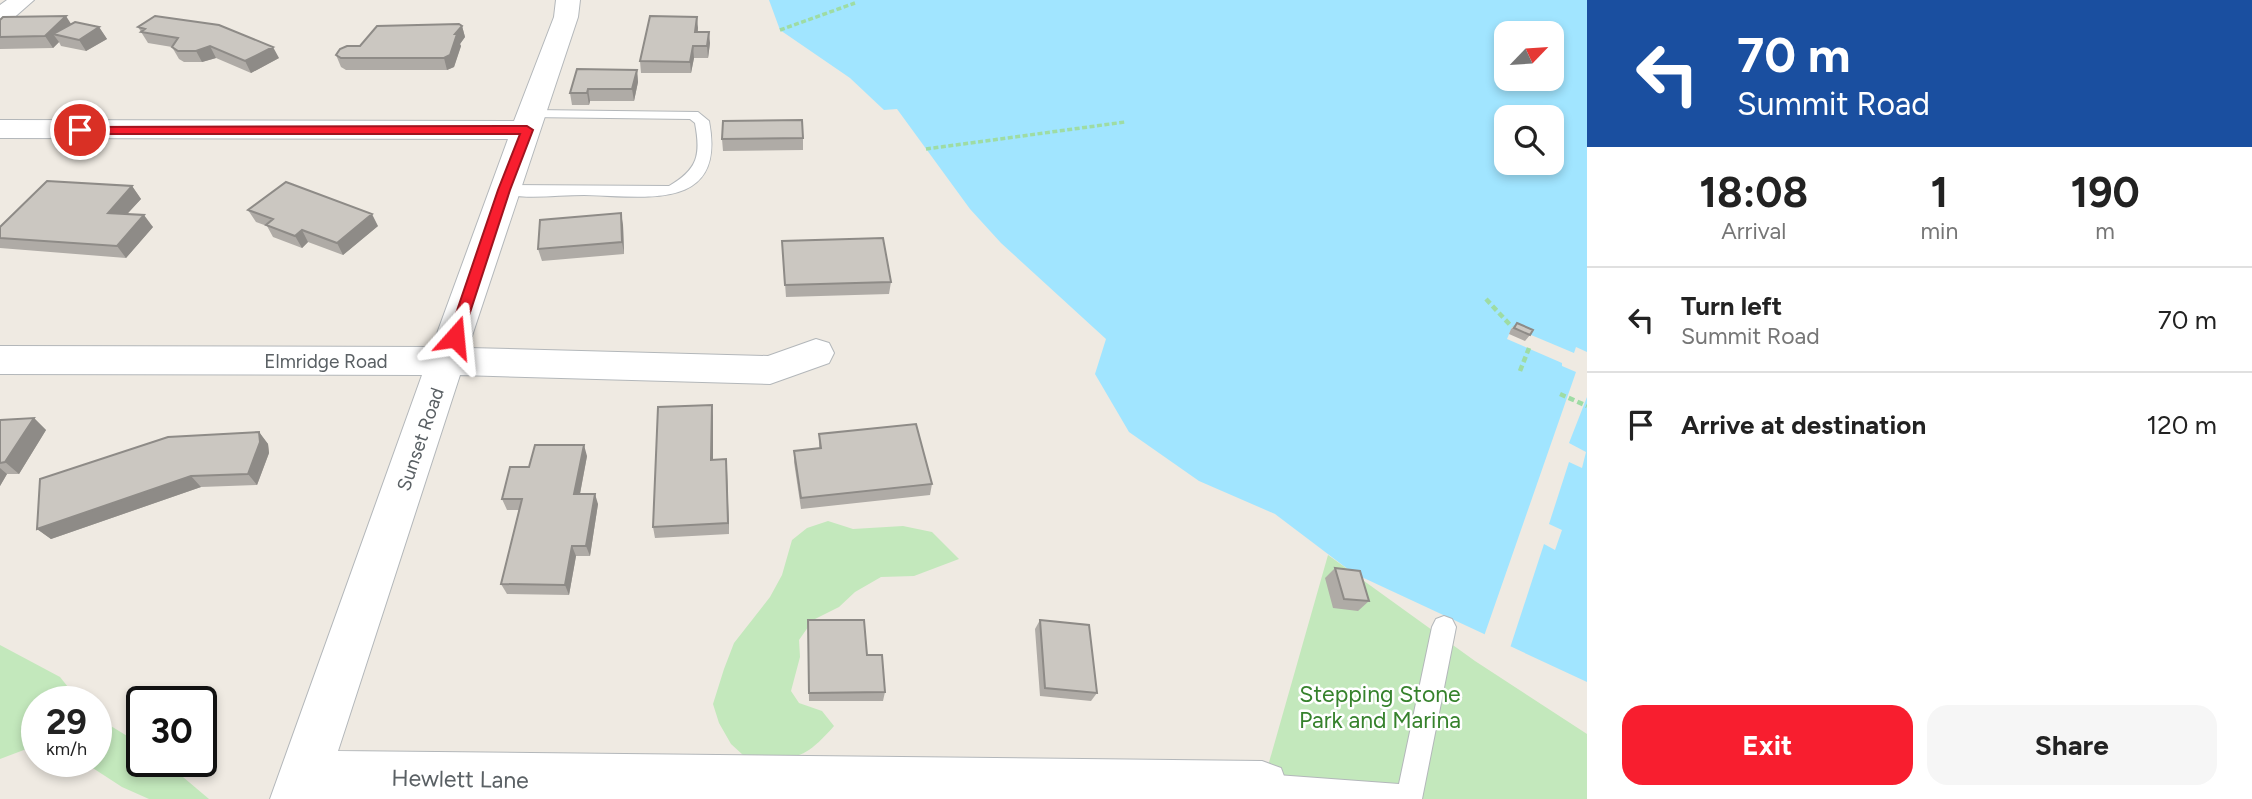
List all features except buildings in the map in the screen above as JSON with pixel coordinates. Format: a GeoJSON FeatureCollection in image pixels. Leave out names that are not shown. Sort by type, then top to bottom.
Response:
{"type":"FeatureCollection","features":[{"type":"Feature","properties":{"kind":"street"},"geometry":{"type":"LineString","coordinates":[[0,17],[22,0]]}},
{"type":"Feature","properties":{"kind":"street","name":"Sunset Road"},"geometry":{"type":"LineString","coordinates":[[300,788],[504,190],[566,17],[568,0]]}},
{"type":"Feature","properties":{"kind":"street"},"geometry":{"type":"LineString","coordinates":[[0,129],[530,122]]}},
{"type":"Feature","properties":{"kind":"street","name":"Elmridge Road"},"geometry":{"type":"LineString","coordinates":[[0,360],[447,361],[770,370],[816,354]]}},
{"type":"Feature","properties":{"kind":"street","name":"Hewlett Lane"},"geometry":{"type":"LineString","coordinates":[[300,788],[1262,787]]}},
{"type":"Feature","properties":{"kind":"lane"},"geometry":{"type":"LineString","coordinates":[[504,190],[672,191],[691,180],[703,166],[706,141],[702,121],[693,116],[530,122]]}},
{"type":"Feature","properties":{"kind":"lane","name":"Hewlett Lane"},"geometry":{"type":"LineString","coordinates":[[1262,787],[1409,798],[1444,627]]}},
{"type":"Feature","properties":{"kind":"path"},"geometry":{"type":"LineString","coordinates":[[780,30],[855,3]]}},
{"type":"Feature","properties":{"kind":"path"},"geometry":{"type":"LineString","coordinates":[[926,149],[1125,122]]}},
{"type":"Feature","properties":{"kind":"path"},"geometry":{"type":"LineString","coordinates":[[1486,299],[1512,327]]}},
{"type":"Feature","properties":{"kind":"path"},"geometry":{"type":"LineString","coordinates":[[1520,370],[1529,348]]}},
{"type":"Feature","properties":{"kind":"path"},"geometry":{"type":"LineString","coordinates":[[1560,394],[1587,406]]}},
{"type":"Feature","properties":{"kind":"green space"},"geometry":{"type":"Polygon","coordinates":[[[828,521],[853,529],[903,526],[932,532],[959,559],[914,576],[881,577],[855,592],[839,607],[813,620],[799,640],[800,657],[791,691],[799,703],[822,711],[834,726],[812,748],[794,757],[743,755],[731,744],[719,723],[713,704],[724,669],[734,643],[770,597],[782,575],[792,540],[807,528],[828,521]]]}},
{"type":"Feature","properties":{"kind":"green space","name":"Stepping Stone Park and Marina"},"geometry":{"type":"Polygon","coordinates":[[[1328,555],[1475,661],[1587,734],[1587,799],[746,799],[1262,787],[1328,555]]]}},
{"type":"Feature","properties":{"kind":"green space"},"geometry":{"type":"Polygon","coordinates":[[[0,645],[60,677],[67,686],[21,686],[21,751],[0,759],[0,645]]]}},
{"type":"Feature","properties":{"kind":"green space"},"geometry":{"type":"Polygon","coordinates":[[[112,727],[126,735],[126,777],[183,777],[209,799],[149,799],[107,777],[112,777],[112,727]]]}},
{"type":"Feature","properties":{"kind":"water"},"geometry":{"type":"Polygon","coordinates":[[[769,0],[1587,0],[1587,682],[1353,573],[1275,514],[1199,481],[1129,432],[1095,374],[1106,339],[1001,243],[970,209],[897,109],[884,110],[850,78],[780,30],[769,0]]]}},
{"type":"Feature","properties":{"kind":"pier"},"geometry":{"type":"Polygon","coordinates":[[[1512,327],[1574,353],[1576,347],[1587,352],[1587,397],[1569,443],[1586,452],[1582,468],[1569,462],[1549,524],[1562,530],[1555,550],[1544,544],[1509,651],[1483,639],[1576,372],[1507,339],[1512,327]]]}},
{"type":"Feature","properties":{"kind":"route"},"geometry":{"type":"LineString","coordinates":[[80,130],[527,130],[455,337]]}}]}
